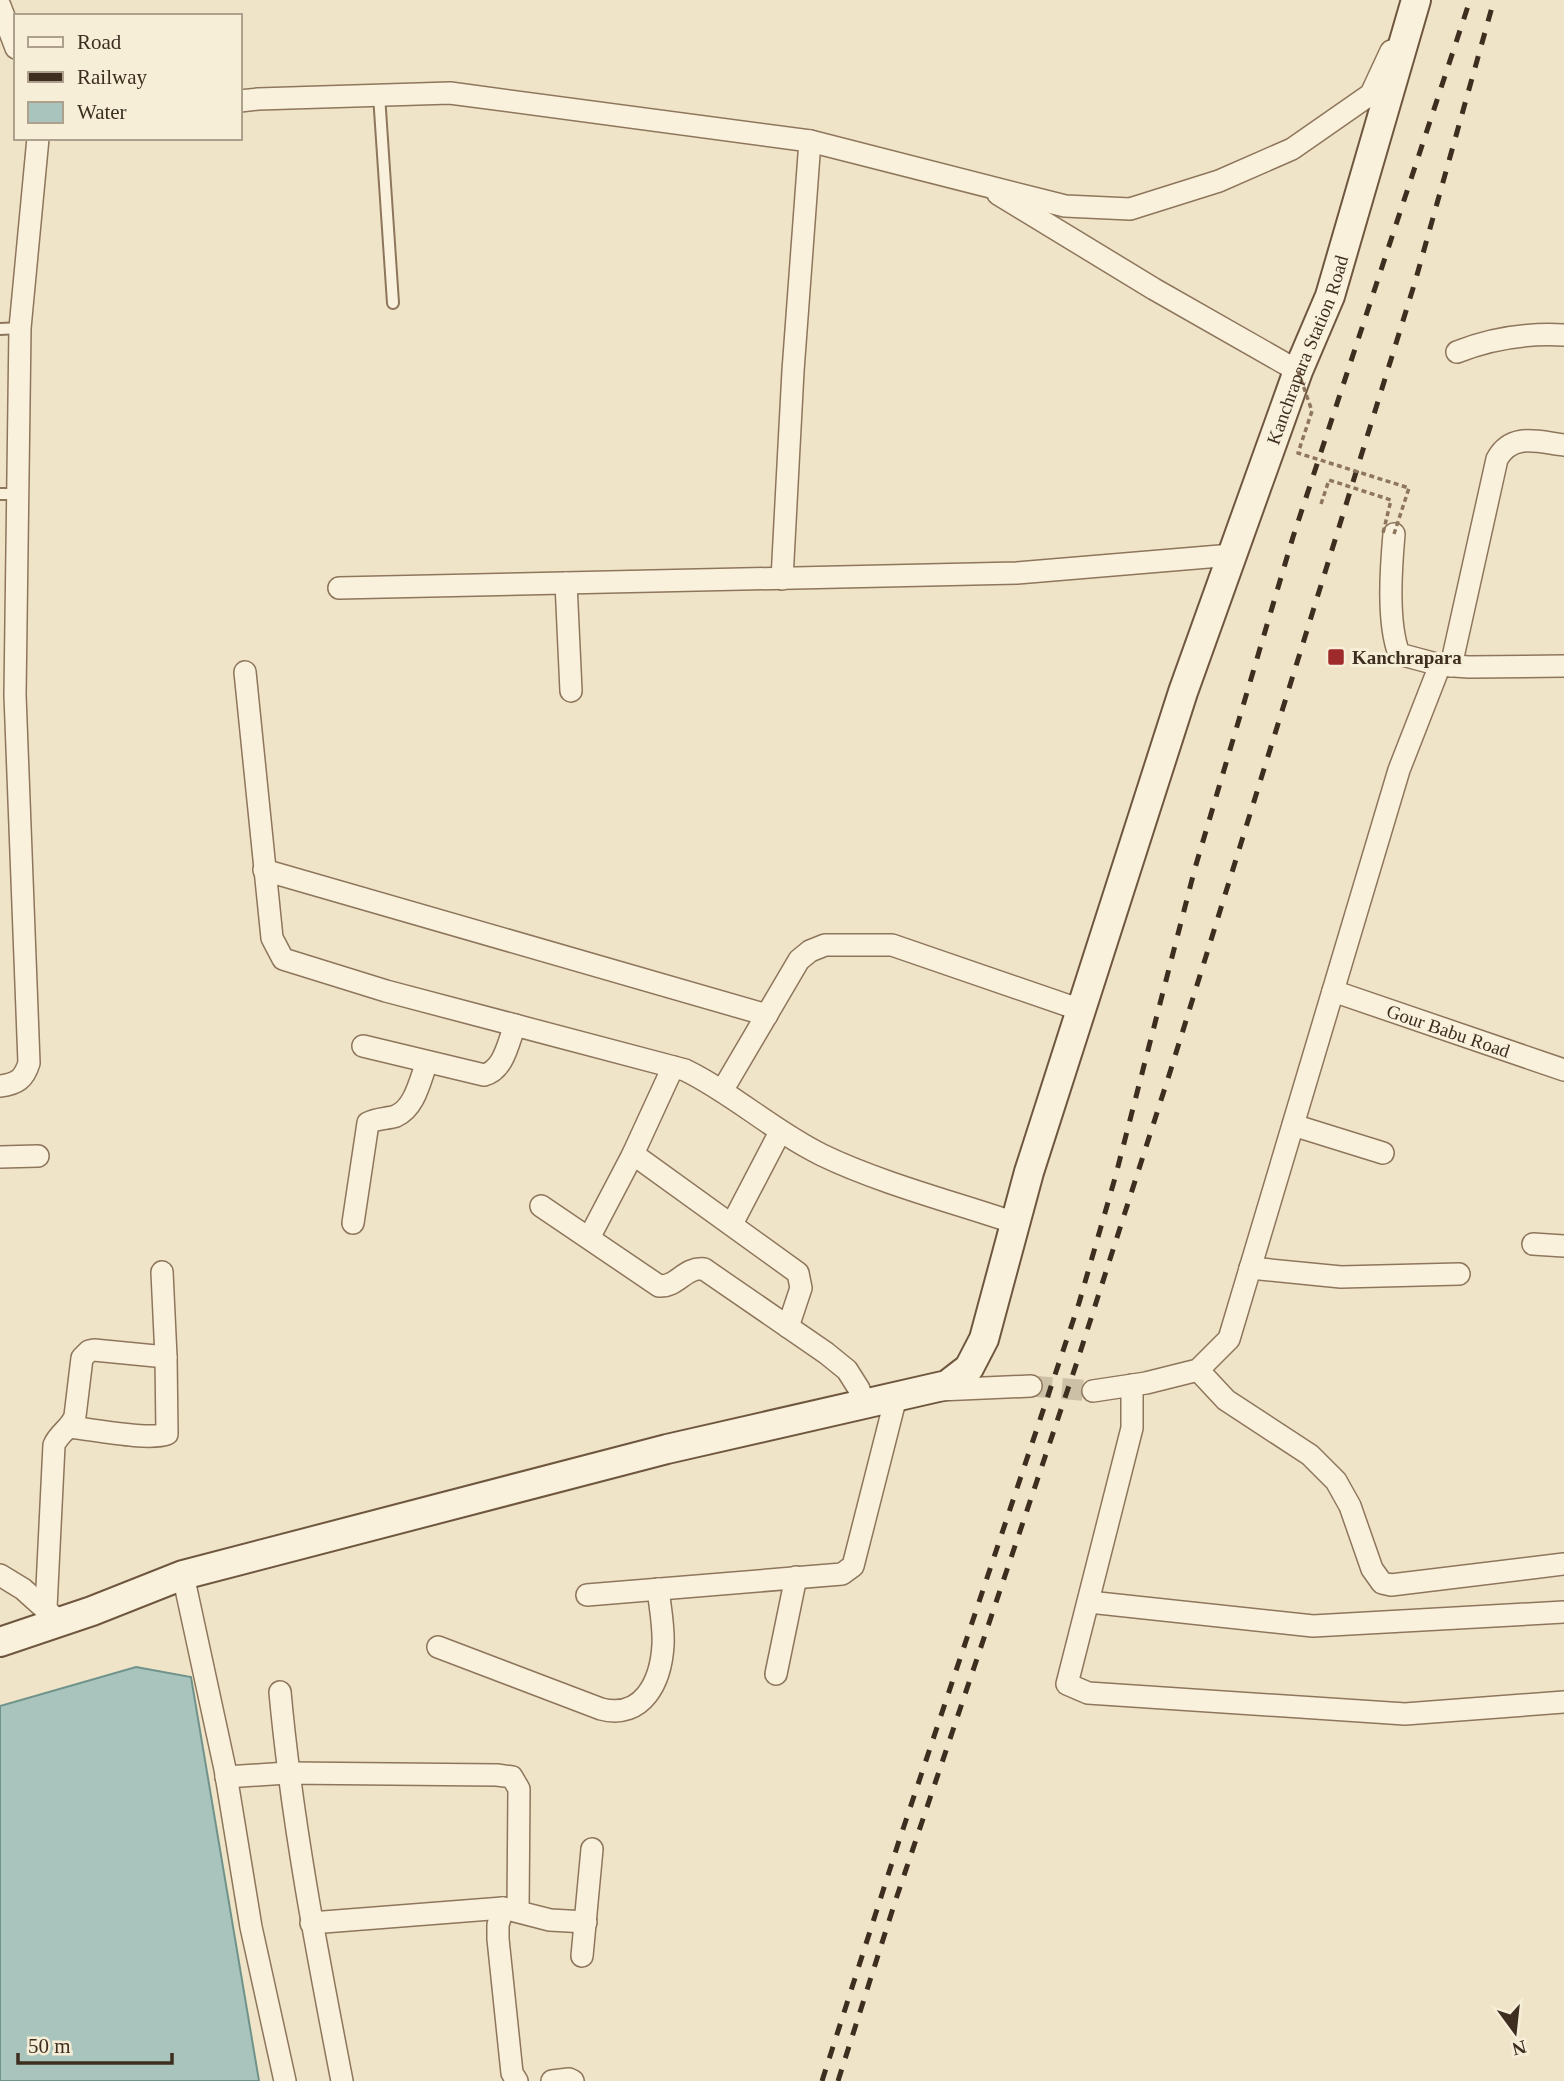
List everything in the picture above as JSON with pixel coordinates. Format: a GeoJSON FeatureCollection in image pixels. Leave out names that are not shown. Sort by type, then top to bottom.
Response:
{"type":"FeatureCollection","features":[{"type":"Feature","properties":{"kind":"street"},"geometry":{"type":"LineString","coordinates":[[249,100],[450,93],[810,141],[1065,206],[1130,209],[1219,181],[1292,149],[1371,94],[1415,1]]}},
{"type":"Feature","properties":{"kind":"street","name":"Kanchrapara Station Road"},"geometry":{"type":"LineString","coordinates":[[0,1642],[52,1615],[183,1575],[667,1450],[947,1385],[969,1368],[984,1339],[1015,1223],[1183,692],[1298,371],[1330,296],[1415,1]]}},
{"type":"Feature","properties":{"kind":"street"},"geometry":{"type":"LineString","coordinates":[[0,6],[14,43]]}},
{"type":"Feature","properties":{"kind":"street"},"geometry":{"type":"LineString","coordinates":[[0,1086],[16,1083],[25,1076],[29,1063],[8,718],[10,329],[38,140]]}},
{"type":"Feature","properties":{"kind":"street"},"geometry":{"type":"LineString","coordinates":[[782,579],[793,371],[810,141]]}},
{"type":"Feature","properties":{"kind":"street"},"geometry":{"type":"LineString","coordinates":[[983,184],[1143,282],[1298,371]]}},
{"type":"Feature","properties":{"kind":"street"},"geometry":{"type":"LineString","coordinates":[[1457,352],[1480,343],[1516,336],[1564,335]]}},
{"type":"Feature","properties":{"kind":"street"},"geometry":{"type":"LineString","coordinates":[[1093,1391],[1198,1370],[1229,1339],[1399,770],[1446,665],[1497,460],[1503,448],[1512,443],[1527,441],[1564,445]]}},
{"type":"Feature","properties":{"kind":"street"},"geometry":{"type":"LineString","coordinates":[[1389,533],[1395,643],[1399,654],[1446,665],[1564,666]]}},
{"type":"Feature","properties":{"kind":"street"},"geometry":{"type":"LineString","coordinates":[[339,588],[1017,573],[1232,555]]}},
{"type":"Feature","properties":{"kind":"street"},"geometry":{"type":"LineString","coordinates":[[566,583],[571,691]]}},
{"type":"Feature","properties":{"kind":"street"},"geometry":{"type":"LineString","coordinates":[[245,672],[271,938],[283,959],[386,991],[685,1070],[722,1091],[780,1132],[822,1155],[861,1171],[1015,1223]]}},
{"type":"Feature","properties":{"kind":"street"},"geometry":{"type":"LineString","coordinates":[[264,870],[767,1015]]}},
{"type":"Feature","properties":{"kind":"street"},"geometry":{"type":"LineString","coordinates":[[722,1091],[799,960],[810,951],[825,945],[892,945],[1081,1010]]}},
{"type":"Feature","properties":{"kind":"street","name":"Gour Babu Road"},"geometry":{"type":"LineString","coordinates":[[1333,991],[1564,1070]]}},
{"type":"Feature","properties":{"kind":"street"},"geometry":{"type":"LineString","coordinates":[[363,1046],[475,1075],[493,1073],[499,1066],[515,1025]]}},
{"type":"Feature","properties":{"kind":"street"},"geometry":{"type":"LineString","coordinates":[[353,1223],[368,1123],[377,1118],[395,1116],[405,1110],[413,1099],[427,1062]]}},
{"type":"Feature","properties":{"kind":"street"},"geometry":{"type":"LineString","coordinates":[[589,1238],[633,1154],[673,1067]]}},
{"type":"Feature","properties":{"kind":"street"},"geometry":{"type":"LineString","coordinates":[[1293,1125],[1383,1153]]}},
{"type":"Feature","properties":{"kind":"street"},"geometry":{"type":"LineString","coordinates":[[733,1224],[780,1132]]}},
{"type":"Feature","properties":{"kind":"street"},"geometry":{"type":"LineString","coordinates":[[633,1154],[798,1273],[801,1288],[788,1327]]}},
{"type":"Feature","properties":{"kind":"street"},"geometry":{"type":"LineString","coordinates":[[0,1157],[38,1156]]}},
{"type":"Feature","properties":{"kind":"street"},"geometry":{"type":"LineString","coordinates":[[541,1206],[659,1286],[669,1286],[691,1270],[705,1269],[847,1370],[859,1389],[863,1404]]}},
{"type":"Feature","properties":{"kind":"street"},"geometry":{"type":"LineString","coordinates":[[1533,1244],[1564,1246]]}},
{"type":"Feature","properties":{"kind":"street"},"geometry":{"type":"LineString","coordinates":[[1250,1268],[1341,1277],[1459,1275]]}},
{"type":"Feature","properties":{"kind":"street"},"geometry":{"type":"LineString","coordinates":[[69,1427],[144,1435],[167,1434],[162,1272]]}},
{"type":"Feature","properties":{"kind":"street"},"geometry":{"type":"LineString","coordinates":[[52,1615],[54,1445],[75,1416],[82,1358],[89,1351],[166,1357]]}},
{"type":"Feature","properties":{"kind":"street"},"geometry":{"type":"LineString","coordinates":[[1198,1370],[1226,1400],[1310,1455],[1336,1481],[1350,1506],[1372,1569],[1382,1583],[1391,1585],[1564,1564]]}},
{"type":"Feature","properties":{"kind":"street"},"geometry":{"type":"LineString","coordinates":[[1132,1385],[1132,1428],[1068,1684],[1088,1693],[1405,1714],[1564,1702]]}},
{"type":"Feature","properties":{"kind":"street"},"geometry":{"type":"LineString","coordinates":[[587,1595],[842,1573],[853,1566],[909,1394],[1031,1386]]}},
{"type":"Feature","properties":{"kind":"street"},"geometry":{"type":"LineString","coordinates":[[0,1575],[23,1589],[52,1615]]}},
{"type":"Feature","properties":{"kind":"street"},"geometry":{"type":"LineString","coordinates":[[183,1575],[226,1777],[251,1927],[285,2081]]}},
{"type":"Feature","properties":{"kind":"street"},"geometry":{"type":"LineString","coordinates":[[776,1674],[796,1577]]}},
{"type":"Feature","properties":{"kind":"street"},"geometry":{"type":"LineString","coordinates":[[438,1647],[601,1709],[614,1713],[626,1711],[639,1705],[655,1681],[661,1656],[662,1624],[658,1589]]}},
{"type":"Feature","properties":{"kind":"street"},"geometry":{"type":"LineString","coordinates":[[1088,1602],[1313,1626],[1564,1612]]}},
{"type":"Feature","properties":{"kind":"street"},"geometry":{"type":"LineString","coordinates":[[280,1692],[287,1773],[311,1923],[342,2081]]}},
{"type":"Feature","properties":{"kind":"street"},"geometry":{"type":"LineString","coordinates":[[226,1777],[287,1773],[512,1777],[519,1789],[511,1910],[498,1925],[498,1939],[512,2073],[517,2081]]}},
{"type":"Feature","properties":{"kind":"street"},"geometry":{"type":"LineString","coordinates":[[582,1955],[592,1849]]}},
{"type":"Feature","properties":{"kind":"street"},"geometry":{"type":"LineString","coordinates":[[311,1923],[511,1910],[550,1920],[586,1922]]}},
{"type":"Feature","properties":{"kind":"street"},"geometry":{"type":"LineString","coordinates":[[552,2081],[573,2081]]}},
{"type":"Feature","properties":{"kind":"lane"},"geometry":{"type":"LineString","coordinates":[[379,95],[393,303]]}},
{"type":"Feature","properties":{"kind":"path"},"geometry":{"type":"LineString","coordinates":[[1298,371],[1312,411],[1298,453],[1409,488],[1389,533]]}},
{"type":"Feature","properties":{"kind":"path"},"geometry":{"type":"LineString","coordinates":[[1321,504],[1329,480],[1391,500],[1389,533]]}},
{"type":"Feature","properties":{"kind":"water"},"geometry":{"type":"Polygon","coordinates":[[[136,1667],[191,1677],[259,2081],[0,2081],[0,1706],[136,1667]]]}},
{"type":"Feature","properties":{"kind":"tunnel"},"geometry":{"type":"LineString","coordinates":[[1031,1386],[1093,1391]]}},
{"type":"Feature","properties":{"kind":"railway"},"geometry":{"type":"LineString","coordinates":[[822,2081],[898,1844],[1079,1303],[1115,1178],[1195,868],[1293,537],[1470,0]]}},
{"type":"Feature","properties":{"kind":"railway"},"geometry":{"type":"LineString","coordinates":[[838,2081],[895,1902],[1077,1362],[1171,1069],[1415,282],[1494,0]]}},
{"type":"Feature","properties":{"kind":"place","name":"Kanchrapara"},"geometry":{"type":"Point","coordinates":[1336,657]}}]}
